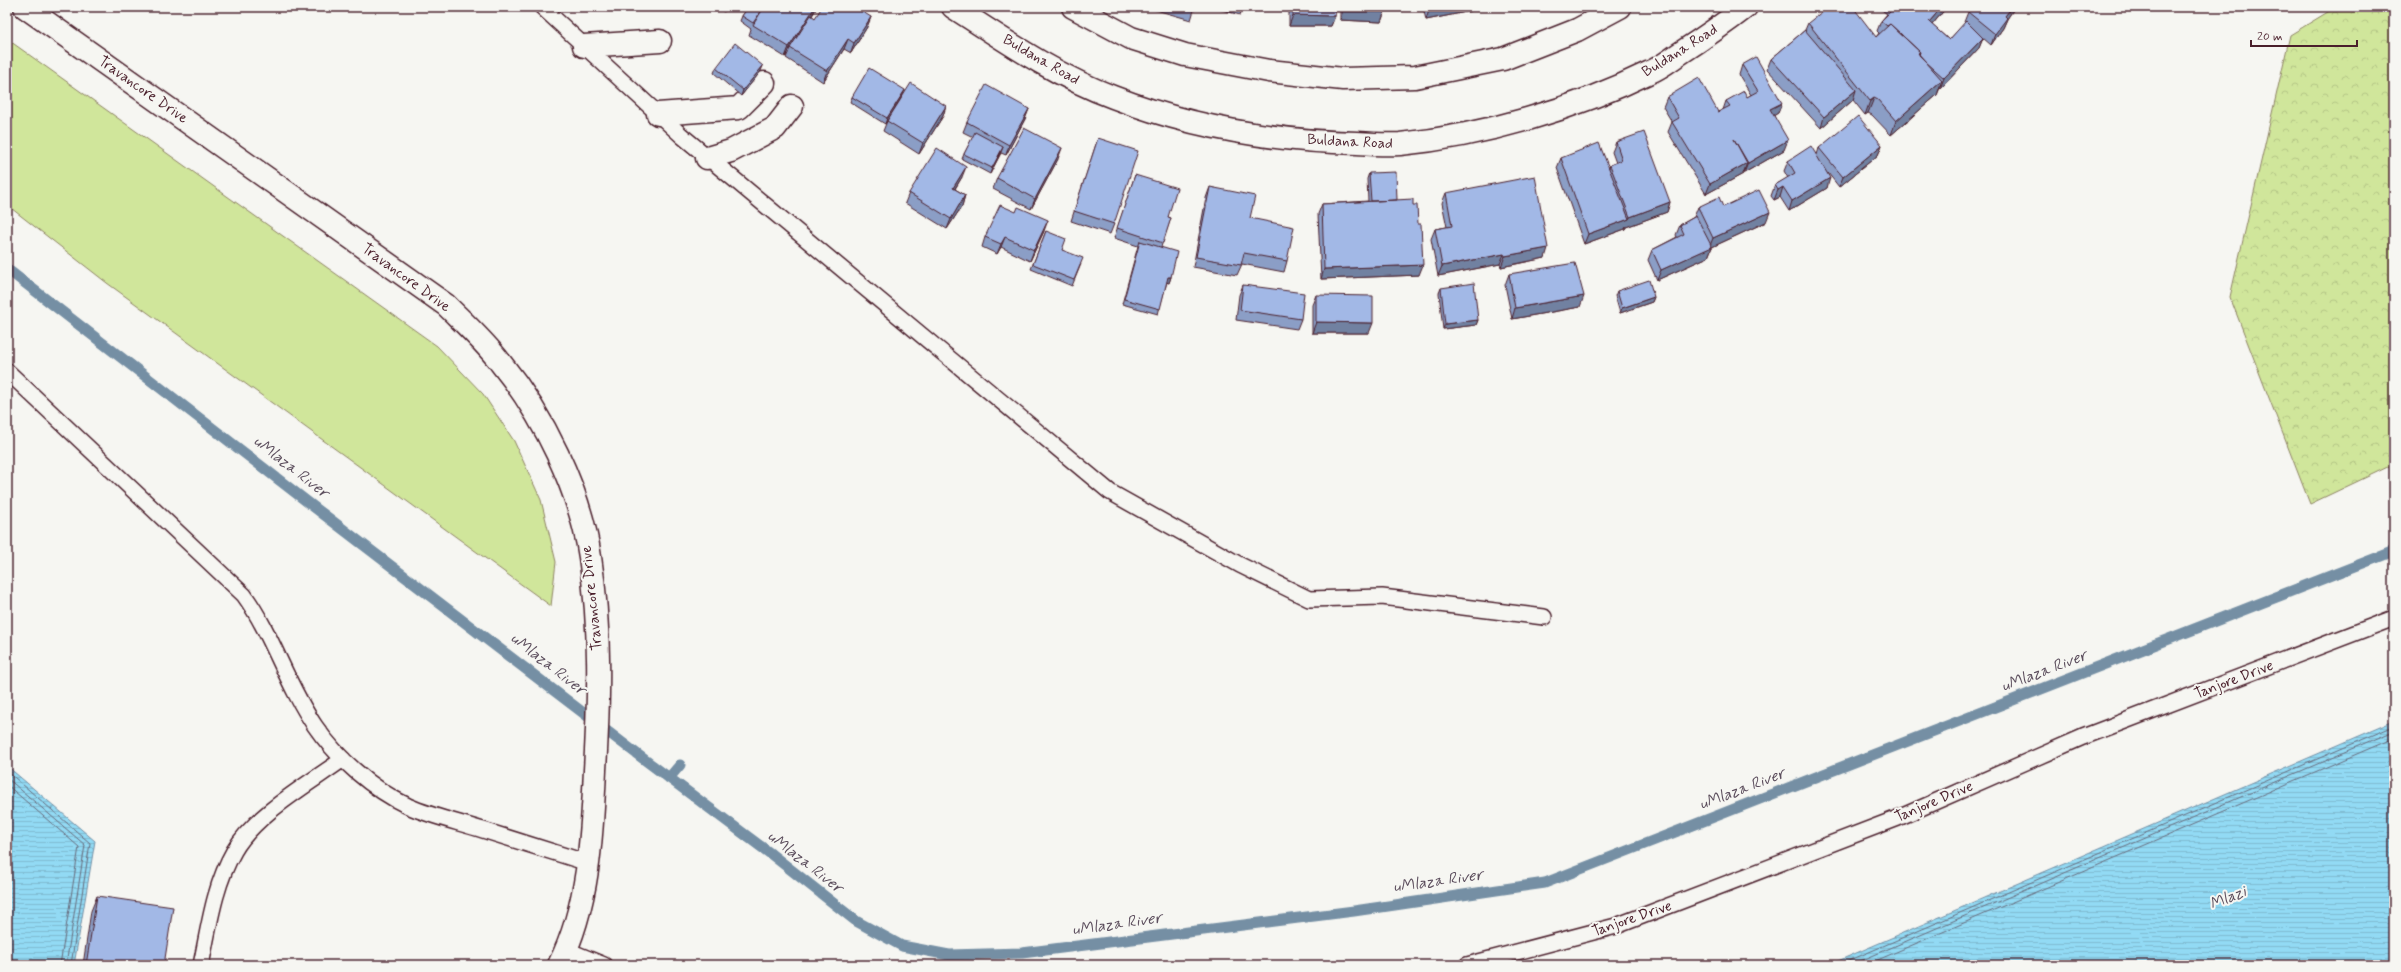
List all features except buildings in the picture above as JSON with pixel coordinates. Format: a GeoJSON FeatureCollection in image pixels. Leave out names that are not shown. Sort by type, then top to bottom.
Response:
{"type":"FeatureCollection","features":[{"type":"Feature","properties":{"kind":"street","name":"Travancore Drive"},"geometry":{"type":"LineString","coordinates":[[24,7],[446,305],[500,362],[547,431],[575,500],[590,556],[598,630],[598,713],[594,794],[588,863],[580,908],[563,958]]}},
{"type":"Feature","properties":{"kind":"street","name":"Buldana Road"},"geometry":{"type":"LineString","coordinates":[[953,7],[1028,55],[1070,78],[1112,97],[1152,111],[1193,122],[1266,135],[1328,142],[1398,144],[1488,130],[1569,105],[1652,72],[1746,7]]}},
{"type":"Feature","properties":{"kind":"street"},"geometry":{"type":"LineString","coordinates":[[1073,7],[1131,38],[1185,55],[1269,71],[1343,79],[1415,78],[1503,59],[1577,30],[1620,7]]}},
{"type":"Feature","properties":{"kind":"street"},"geometry":{"type":"LineString","coordinates":[[584,46],[660,41]]}},
{"type":"Feature","properties":{"kind":"street"},"geometry":{"type":"LineString","coordinates":[[658,114],[739,108],[764,83]]}},
{"type":"Feature","properties":{"kind":"street"},"geometry":{"type":"LineString","coordinates":[[707,158],[731,151],[775,128],[792,106]]}},
{"type":"Feature","properties":{"kind":"lane"},"geometry":{"type":"LineString","coordinates":[[542,7],[707,158],[1110,492],[1240,566],[1309,599],[1382,597],[1544,617]]}},
{"type":"Feature","properties":{"kind":"lane"},"geometry":{"type":"LineString","coordinates":[[10,376],[244,595],[259,616],[294,692],[315,727],[343,760],[374,784],[408,806],[450,822],[588,863]]}},
{"type":"Feature","properties":{"kind":"lane","name":"Tanjore Drive"},"geometry":{"type":"LineString","coordinates":[[1467,965],[1616,926],[1898,818],[2083,737],[2394,618]]}},
{"type":"Feature","properties":{"kind":"lane"},"geometry":{"type":"LineString","coordinates":[[201,965],[217,890],[234,851],[253,827],[275,809],[343,760]]}},
{"type":"Feature","properties":{"kind":"lane"},"geometry":{"type":"LineString","coordinates":[[563,958],[604,965]]}},
{"type":"Feature","properties":{"kind":"green space"},"geometry":{"type":"Polygon","coordinates":[[[2336,7],[2394,7],[2394,464],[2310,504],[2230,297],[2290,35],[2336,7]]]}},
{"type":"Feature","properties":{"kind":"green space"},"geometry":{"type":"Polygon","coordinates":[[[7,39],[437,346],[483,394],[514,441],[541,500],[556,562],[551,606],[107,283],[7,205],[7,39]]]}},
{"type":"Feature","properties":{"kind":"water","name":"Mlazi"},"geometry":{"type":"Polygon","coordinates":[[[2394,721],[2394,965],[1829,965],[1847,957],[2394,721]]]}},
{"type":"Feature","properties":{"kind":"water"},"geometry":{"type":"Polygon","coordinates":[[[7,766],[95,841],[74,965],[7,965],[7,766]]]}},
{"type":"Feature","properties":{"kind":"waterway","name":"uMlaza River"},"geometry":{"type":"LineString","coordinates":[[7,269],[314,507],[637,754],[771,854],[856,921],[902,946],[949,955],[1022,953],[1354,911],[1545,883],[2394,551]]}},
{"type":"Feature","properties":{"kind":"waterway"},"geometry":{"type":"LineString","coordinates":[[669,778],[680,765]]}}]}
